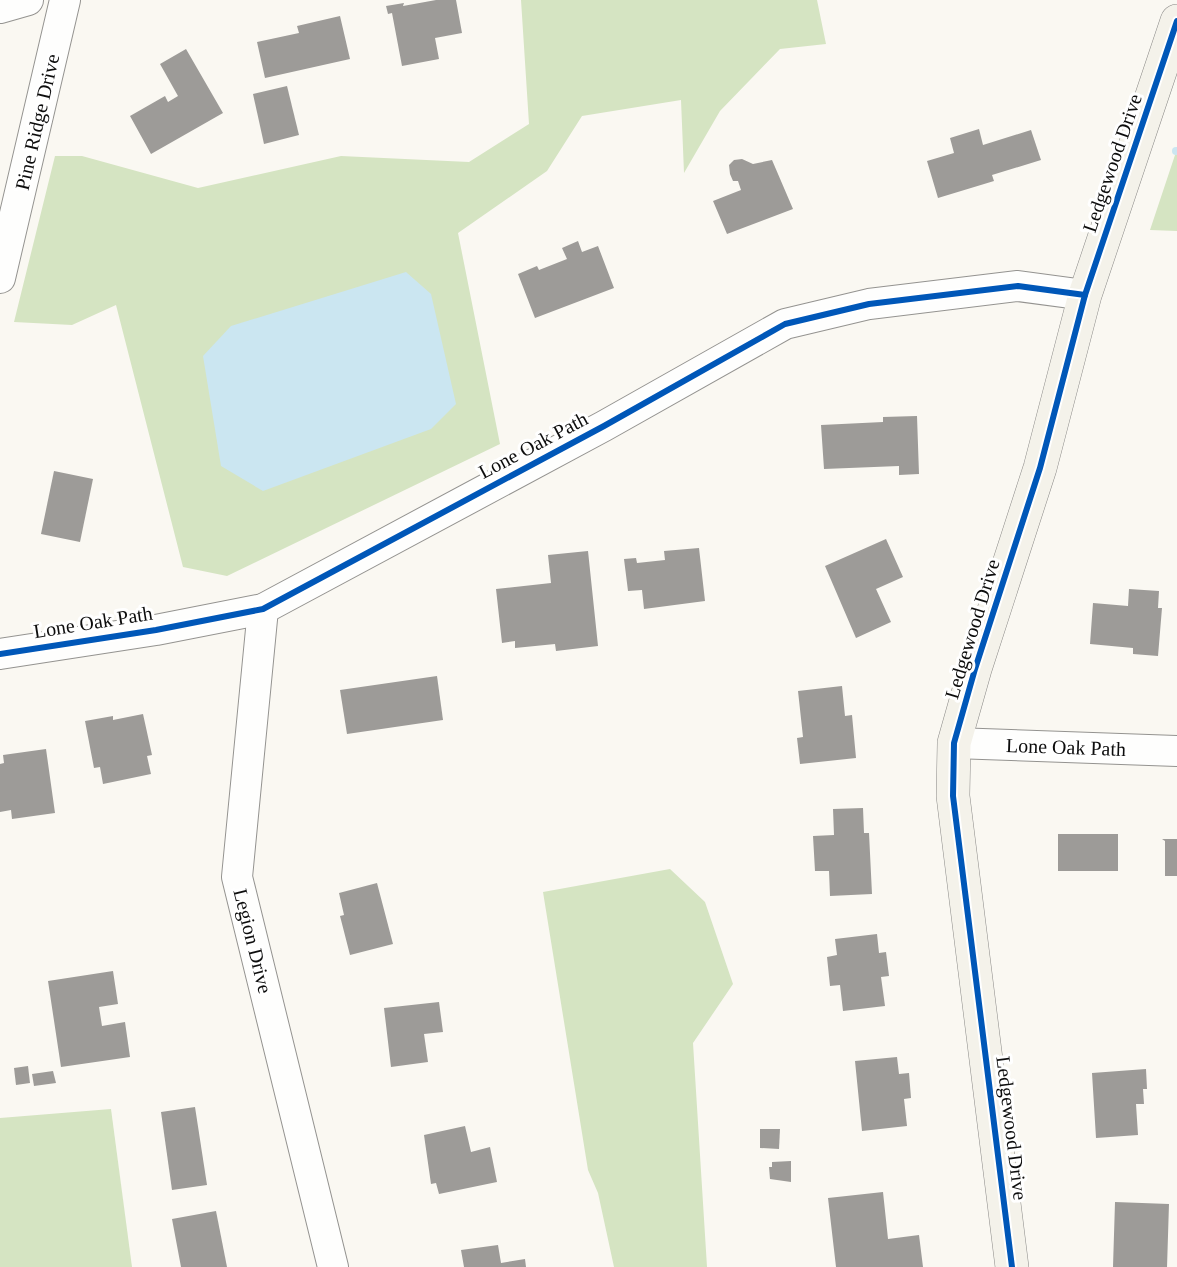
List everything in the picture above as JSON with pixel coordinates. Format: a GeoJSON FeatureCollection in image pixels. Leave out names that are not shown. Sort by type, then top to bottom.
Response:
{"type":"FeatureCollection","features":[{"type":"Feature","properties":{"kind":"street"},"geometry":{"type":"LineString","coordinates":[[0,8],[28,0]]}},
{"type":"Feature","properties":{"kind":"street","name":"Pine Ridge Drive"},"geometry":{"type":"LineString","coordinates":[[0,278],[65,0]]}},
{"type":"Feature","properties":{"kind":"street","name":"Ledgewood Drive"},"geometry":{"type":"LineString","coordinates":[[1012,1267],[953,796],[954,743],[975,669],[1040,468],[1085,295],[1177,21]]}},
{"type":"Feature","properties":{"kind":"street","name":"Lone Oak Path"},"geometry":{"type":"LineString","coordinates":[[0,654],[156,630],[263,609],[604,426],[785,324],[869,304],[1018,286],[1085,295]]}},
{"type":"Feature","properties":{"kind":"street","name":"Legion Drive"},"geometry":{"type":"LineString","coordinates":[[263,609],[237,877],[333,1267]]}},
{"type":"Feature","properties":{"kind":"street","name":"Lone Oak Path"},"geometry":{"type":"LineString","coordinates":[[954,743],[1177,751]]}},
{"type":"Feature","properties":{"kind":"green space"},"geometry":{"type":"Polygon","coordinates":[[[521,0],[817,0],[826,44],[780,49],[720,111],[684,173],[681,100],[582,116],[547,171],[458,233],[500,444],[227,576],[183,567],[116,305],[72,325],[14,322],[55,156],[82,156],[198,188],[341,156],[469,162],[529,124],[521,0]]]}},
{"type":"Feature","properties":{"kind":"green space"},"geometry":{"type":"Polygon","coordinates":[[[1177,149],[1177,231],[1150,230],[1177,149]]]}},
{"type":"Feature","properties":{"kind":"green space"},"geometry":{"type":"Polygon","coordinates":[[[670,869],[705,902],[733,984],[693,1043],[707,1267],[614,1267],[598,1193],[588,1170],[543,892],[670,869]]]}},
{"type":"Feature","properties":{"kind":"green space"},"geometry":{"type":"Polygon","coordinates":[[[111,1109],[132,1267],[0,1267],[0,1118],[111,1109]]]}},
{"type":"Feature","properties":{"kind":"water"},"geometry":{"type":"Polygon","coordinates":[[[406,272],[431,294],[456,404],[431,429],[263,491],[221,466],[203,356],[231,326],[406,272]]]}},
{"type":"Feature","properties":{"kind":"building"},"geometry":{"type":"Polygon","coordinates":[[[436,0],[456,0],[462,33],[435,38],[439,59],[402,66],[392,13],[388,14],[386,6],[404,3],[403,6],[436,0]]]}},
{"type":"Feature","properties":{"kind":"building"},"geometry":{"type":"Polygon","coordinates":[[[340,16],[350,59],[265,78],[257,42],[299,33],[297,26],[340,16]]]}},
{"type":"Feature","properties":{"kind":"building"},"geometry":{"type":"Polygon","coordinates":[[[186,49],[223,113],[151,154],[130,116],[165,96],[168,102],[178,96],[160,64],[186,49]]]}},
{"type":"Feature","properties":{"kind":"building"},"geometry":{"type":"Polygon","coordinates":[[[287,86],[299,135],[264,144],[253,94],[287,86]]]}},
{"type":"Feature","properties":{"kind":"building"},"geometry":{"type":"Polygon","coordinates":[[[979,129],[983,145],[1031,130],[1041,160],[992,175],[994,181],[938,198],[927,161],[954,153],[950,138],[979,129]]]}},
{"type":"Feature","properties":{"kind":"building"},"geometry":{"type":"Polygon","coordinates":[[[742,159],[753,164],[772,160],[793,209],[727,234],[713,201],[741,190],[738,181],[733,181],[729,165],[734,160],[742,159]]]}},
{"type":"Feature","properties":{"kind":"building"},"geometry":{"type":"Polygon","coordinates":[[[578,241],[582,252],[598,246],[614,288],[535,318],[518,274],[537,266],[539,270],[567,259],[562,248],[578,241]]]}},
{"type":"Feature","properties":{"kind":"building"},"geometry":{"type":"Polygon","coordinates":[[[917,416],[919,474],[899,475],[899,466],[824,469],[821,425],[883,422],[883,417],[917,416]]]}},
{"type":"Feature","properties":{"kind":"building"},"geometry":{"type":"Polygon","coordinates":[[[54,471],[93,479],[80,542],[41,534],[54,471]]]}},
{"type":"Feature","properties":{"kind":"building"},"geometry":{"type":"Polygon","coordinates":[[[886,539],[903,577],[876,589],[891,622],[856,638],[825,566],[886,539]]]}},
{"type":"Feature","properties":{"kind":"building"},"geometry":{"type":"Polygon","coordinates":[[[699,548],[705,601],[644,609],[642,590],[628,591],[624,559],[636,558],[637,563],[665,560],[664,551],[699,548]]]}},
{"type":"Feature","properties":{"kind":"building"},"geometry":{"type":"Polygon","coordinates":[[[588,551],[598,646],[556,651],[555,644],[515,648],[515,641],[502,643],[496,589],[551,583],[548,555],[588,551]]]}},
{"type":"Feature","properties":{"kind":"building"},"geometry":{"type":"Polygon","coordinates":[[[1129,589],[1159,591],[1158,608],[1162,608],[1158,656],[1133,654],[1133,648],[1090,644],[1093,603],[1128,606],[1129,589]]]}},
{"type":"Feature","properties":{"kind":"building"},"geometry":{"type":"Polygon","coordinates":[[[437,676],[443,720],[347,734],[340,690],[437,676]]]}},
{"type":"Feature","properties":{"kind":"building"},"geometry":{"type":"Polygon","coordinates":[[[842,686],[845,716],[852,715],[856,758],[800,764],[797,738],[803,737],[798,691],[842,686]]]}},
{"type":"Feature","properties":{"kind":"building"},"geometry":{"type":"Polygon","coordinates":[[[143,714],[152,755],[147,756],[151,774],[103,784],[100,767],[94,768],[85,721],[113,716],[113,720],[143,714]]]}},
{"type":"Feature","properties":{"kind":"building"},"geometry":{"type":"Polygon","coordinates":[[[46,749],[55,813],[12,819],[11,810],[0,812],[0,764],[4,763],[3,755],[46,749]]]}},
{"type":"Feature","properties":{"kind":"building"},"geometry":{"type":"Polygon","coordinates":[[[863,808],[864,833],[869,833],[872,894],[830,896],[829,871],[815,871],[813,836],[834,835],[833,809],[863,808]]]}},
{"type":"Feature","properties":{"kind":"building"},"geometry":{"type":"Polygon","coordinates":[[[1058,834],[1118,834],[1118,871],[1058,871],[1058,834]]]}},
{"type":"Feature","properties":{"kind":"building"},"geometry":{"type":"Polygon","coordinates":[[[1162,839],[1177,839],[1177,876],[1165,876],[1165,841],[1162,839]]]}},
{"type":"Feature","properties":{"kind":"building"},"geometry":{"type":"Polygon","coordinates":[[[377,883],[393,944],[350,955],[340,916],[344,915],[339,893],[377,883]]]}},
{"type":"Feature","properties":{"kind":"building"},"geometry":{"type":"Polygon","coordinates":[[[877,934],[879,953],[886,952],[889,976],[881,977],[885,1006],[843,1011],[840,985],[830,986],[827,957],[837,955],[835,939],[877,934]]]}},
{"type":"Feature","properties":{"kind":"building"},"geometry":{"type":"Polygon","coordinates":[[[113,971],[118,1004],[99,1007],[102,1026],[125,1022],[130,1057],[61,1067],[48,981],[113,971]]]}},
{"type":"Feature","properties":{"kind":"building"},"geometry":{"type":"Polygon","coordinates":[[[439,1002],[443,1032],[424,1034],[428,1062],[391,1067],[384,1008],[439,1002]]]}},
{"type":"Feature","properties":{"kind":"building"},"geometry":{"type":"Polygon","coordinates":[[[897,1057],[899,1074],[909,1073],[911,1098],[904,1099],[907,1126],[862,1131],[855,1061],[897,1057]]]}},
{"type":"Feature","properties":{"kind":"building"},"geometry":{"type":"Polygon","coordinates":[[[28,1066],[30,1083],[16,1085],[14,1068],[28,1066]]]}},
{"type":"Feature","properties":{"kind":"building"},"geometry":{"type":"Polygon","coordinates":[[[1146,1069],[1147,1089],[1143,1089],[1144,1104],[1136,1104],[1138,1135],[1096,1138],[1092,1073],[1146,1069]]]}},
{"type":"Feature","properties":{"kind":"building"},"geometry":{"type":"Polygon","coordinates":[[[53,1071],[56,1083],[34,1086],[32,1074],[53,1071]]]}},
{"type":"Feature","properties":{"kind":"building"},"geometry":{"type":"Polygon","coordinates":[[[195,1107],[207,1185],[172,1190],[161,1112],[195,1107]]]}},
{"type":"Feature","properties":{"kind":"building"},"geometry":{"type":"Polygon","coordinates":[[[465,1126],[471,1152],[490,1147],[497,1182],[439,1194],[436,1183],[431,1184],[424,1135],[465,1126]]]}},
{"type":"Feature","properties":{"kind":"building"},"geometry":{"type":"Polygon","coordinates":[[[760,1129],[780,1129],[779,1149],[760,1148],[760,1129]]]}},
{"type":"Feature","properties":{"kind":"building"},"geometry":{"type":"Polygon","coordinates":[[[791,1161],[791,1182],[770,1179],[769,1167],[772,1167],[772,1162],[791,1161]]]}},
{"type":"Feature","properties":{"kind":"building"},"geometry":{"type":"Polygon","coordinates":[[[883,1192],[888,1239],[919,1235],[923,1267],[836,1267],[828,1198],[883,1192]]]}},
{"type":"Feature","properties":{"kind":"building"},"geometry":{"type":"Polygon","coordinates":[[[1115,1202],[1169,1204],[1167,1267],[1113,1267],[1115,1202]]]}},
{"type":"Feature","properties":{"kind":"building"},"geometry":{"type":"Polygon","coordinates":[[[216,1211],[227,1267],[181,1267],[172,1219],[216,1211]]]}},
{"type":"Feature","properties":{"kind":"building"},"geometry":{"type":"Polygon","coordinates":[[[498,1245],[501,1263],[525,1259],[526,1267],[464,1267],[461,1250],[498,1245]]]}},
{"type":"Feature","properties":{"kind":"cycle path"},"geometry":{"type":"LineString","coordinates":[[1012,1267],[953,796],[954,743],[975,669],[1040,468],[1085,295],[1177,21]]}},
{"type":"Feature","properties":{"kind":"cycle path"},"geometry":{"type":"LineString","coordinates":[[0,654],[156,630],[263,609],[604,426],[785,324],[869,304],[1018,286],[1085,295]]}}]}
